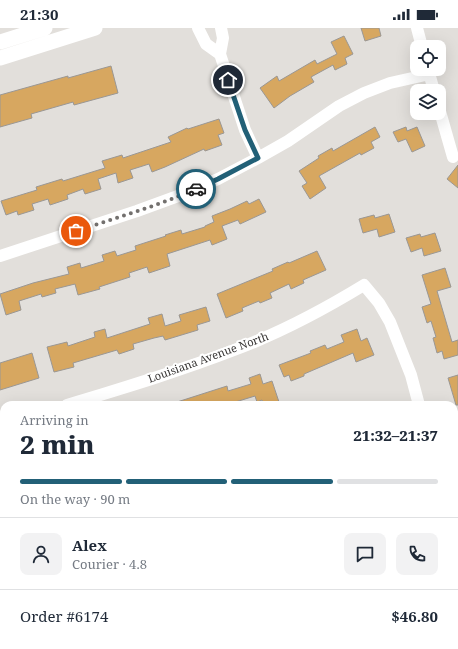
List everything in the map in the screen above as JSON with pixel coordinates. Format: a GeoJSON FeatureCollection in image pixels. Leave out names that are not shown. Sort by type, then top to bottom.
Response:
{"type":"FeatureCollection","features":[{"type":"Feature","properties":{"kind":"street"},"geometry":{"type":"LineString","coordinates":[[0,42],[45,28]]}},
{"type":"Feature","properties":{"kind":"street"},"geometry":{"type":"LineString","coordinates":[[0,58],[95,28]]}},
{"type":"Feature","properties":{"kind":"street"},"geometry":{"type":"LineString","coordinates":[[198,28],[206,44],[220,54]]}},
{"type":"Feature","properties":{"kind":"street"},"geometry":{"type":"LineString","coordinates":[[221,28],[223,38],[220,54],[245,130],[258,158]]}},
{"type":"Feature","properties":{"kind":"street"},"geometry":{"type":"LineString","coordinates":[[417,28],[420,40]]}},
{"type":"Feature","properties":{"kind":"street"},"geometry":{"type":"LineString","coordinates":[[0,256],[137,211],[218,179],[288,141],[339,106],[364,93],[390,83],[415,76]]}},
{"type":"Feature","properties":{"kind":"street"},"geometry":{"type":"LineString","coordinates":[[442,120],[453,157]]}},
{"type":"Feature","properties":{"kind":"street","name":"Louisiana Avenue North"},"geometry":{"type":"LineString","coordinates":[[80,401],[178,370],[235,350],[290,326],[364,285],[379,303],[390,322],[411,375],[418,401]]}},
{"type":"Feature","properties":{"kind":"building"},"geometry":{"type":"Polygon","coordinates":[[[361,28],[379,28],[381,36],[365,41],[361,28]]]}},
{"type":"Feature","properties":{"kind":"building"},"geometry":{"type":"Polygon","coordinates":[[[344,36],[353,54],[345,58],[347,64],[335,70],[333,65],[311,77],[314,82],[290,96],[274,108],[260,88],[277,76],[279,81],[315,60],[317,64],[337,54],[331,42],[344,36]]]}},
{"type":"Feature","properties":{"kind":"building"},"geometry":{"type":"Polygon","coordinates":[[[111,66],[118,93],[74,105],[73,102],[31,114],[32,118],[0,127],[0,95],[111,66]]]}},
{"type":"Feature","properties":{"kind":"building"},"geometry":{"type":"Polygon","coordinates":[[[219,119],[224,133],[218,135],[222,145],[205,151],[204,149],[152,172],[149,164],[130,170],[133,178],[118,183],[116,173],[98,179],[101,189],[85,194],[83,189],[67,195],[68,199],[50,205],[48,199],[32,204],[34,210],[18,215],[17,211],[6,215],[1,201],[37,190],[36,187],[62,179],[63,181],[105,168],[102,161],[122,155],[123,158],[171,142],[168,137],[187,128],[188,129],[219,119]]]}},
{"type":"Feature","properties":{"kind":"building"},"geometry":{"type":"Polygon","coordinates":[[[375,127],[380,137],[371,142],[374,148],[361,155],[360,153],[319,176],[326,188],[310,199],[302,186],[307,183],[299,171],[319,158],[318,156],[332,148],[333,151],[375,127]]]}},
{"type":"Feature","properties":{"kind":"building"},"geometry":{"type":"Polygon","coordinates":[[[406,127],[407,131],[417,127],[425,146],[412,152],[406,139],[398,142],[393,132],[406,127]]]}},
{"type":"Feature","properties":{"kind":"building"},"geometry":{"type":"Polygon","coordinates":[[[458,165],[458,188],[447,179],[458,165]]]}},
{"type":"Feature","properties":{"kind":"building"},"geometry":{"type":"Polygon","coordinates":[[[259,199],[266,212],[240,224],[238,220],[222,226],[227,239],[212,245],[210,240],[167,254],[170,266],[149,273],[147,267],[129,273],[130,277],[99,287],[100,289],[78,295],[75,284],[55,289],[56,293],[42,297],[41,294],[19,301],[21,310],[6,315],[0,294],[33,283],[69,274],[67,267],[80,263],[81,268],[104,261],[102,255],[115,251],[117,256],[136,250],[135,246],[166,236],[165,235],[181,230],[182,234],[205,227],[214,222],[212,216],[247,201],[249,204],[259,199]]]}},
{"type":"Feature","properties":{"kind":"building"},"geometry":{"type":"Polygon","coordinates":[[[389,214],[395,232],[379,237],[377,229],[363,233],[359,219],[374,215],[375,218],[389,214]]]}},
{"type":"Feature","properties":{"kind":"building"},"geometry":{"type":"Polygon","coordinates":[[[435,233],[441,251],[424,256],[422,248],[411,252],[406,238],[420,234],[421,237],[435,233]]]}},
{"type":"Feature","properties":{"kind":"building"},"geometry":{"type":"Polygon","coordinates":[[[317,251],[326,270],[303,280],[304,283],[291,289],[289,284],[270,293],[272,298],[260,303],[259,301],[242,308],[243,311],[226,318],[217,294],[273,271],[272,269],[288,262],[289,263],[317,251]]]}},
{"type":"Feature","properties":{"kind":"building"},"geometry":{"type":"Polygon","coordinates":[[[445,268],[451,287],[437,291],[452,342],[458,340],[458,355],[444,359],[442,351],[437,353],[433,338],[436,337],[431,321],[427,323],[422,307],[431,304],[422,275],[445,268]]]}},
{"type":"Feature","properties":{"kind":"building"},"geometry":{"type":"Polygon","coordinates":[[[206,307],[210,321],[197,325],[198,330],[165,340],[163,336],[133,344],[134,349],[119,354],[117,350],[73,363],[74,367],[54,372],[47,347],[67,342],[68,346],[95,337],[94,332],[105,329],[107,338],[150,324],[148,318],[162,314],[165,326],[181,321],[179,315],[206,307]]]}},
{"type":"Feature","properties":{"kind":"building"},"geometry":{"type":"Polygon","coordinates":[[[357,329],[361,341],[367,338],[374,355],[356,362],[353,353],[291,381],[289,375],[284,377],[279,365],[311,353],[310,351],[325,345],[327,349],[344,342],[341,335],[357,329]]]}},
{"type":"Feature","properties":{"kind":"building"},"geometry":{"type":"Polygon","coordinates":[[[32,353],[39,378],[0,390],[0,363],[32,353]]]}},
{"type":"Feature","properties":{"kind":"building"},"geometry":{"type":"Polygon","coordinates":[[[260,374],[263,384],[272,381],[279,401],[257,401],[255,396],[239,401],[180,401],[227,386],[228,391],[251,384],[249,378],[260,374]]]}},
{"type":"Feature","properties":{"kind":"building"},"geometry":{"type":"Polygon","coordinates":[[[458,375],[458,401],[455,401],[448,378],[458,375]]]}},
{"type":"Feature","properties":{"kind":"way so far"},"geometry":{"type":"LineString","coordinates":[[76,231],[137,211],[196,189]]}},
{"type":"Feature","properties":{"kind":"route"},"geometry":{"type":"LineString","coordinates":[[196,189],[258,158],[245,130],[228,80]]}}]}
